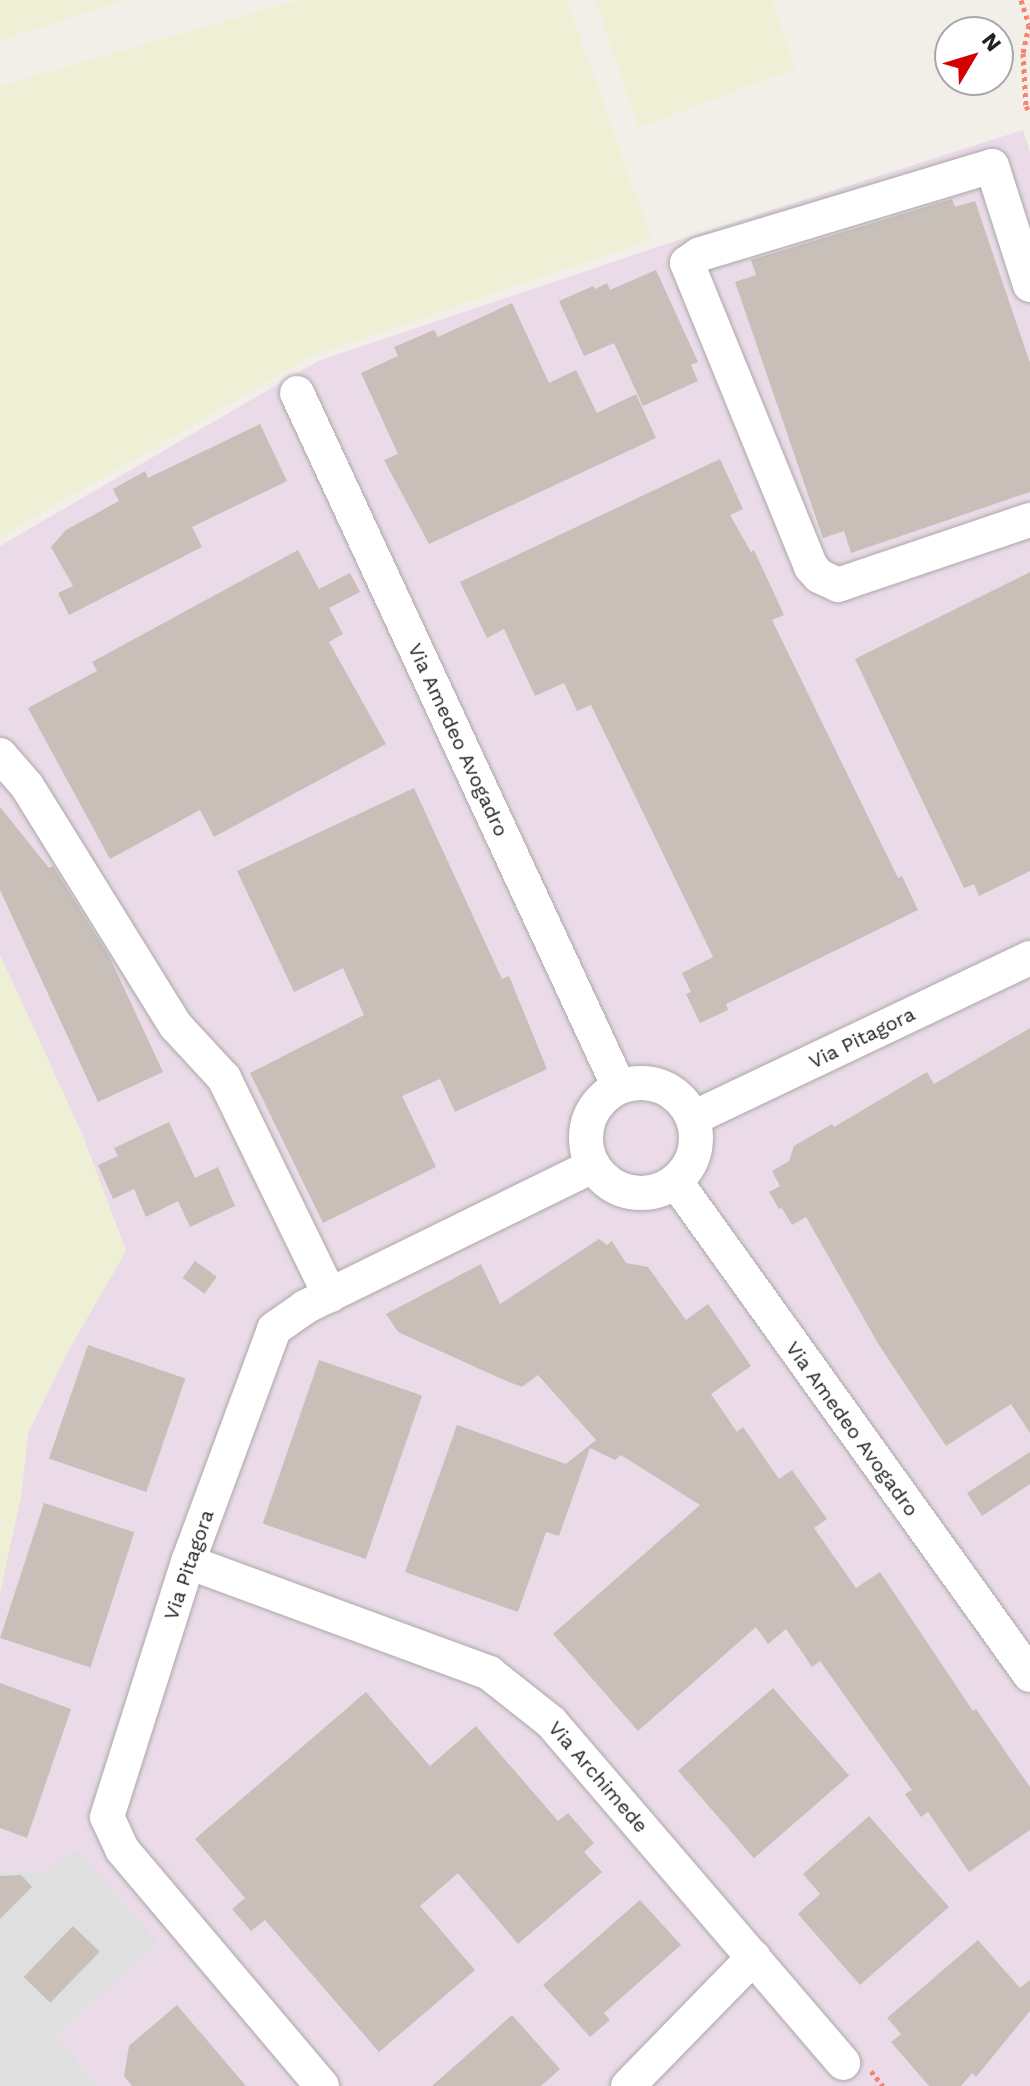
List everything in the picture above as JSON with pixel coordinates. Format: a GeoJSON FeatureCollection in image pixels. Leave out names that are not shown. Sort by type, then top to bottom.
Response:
{"type":"FeatureCollection","features":[{"type":"Feature","properties":{"kind":"street"},"geometry":{"type":"LineString","coordinates":[[1029,278],[992,166],[700,254],[687,263],[811,567],[819,576],[838,585],[1030,520]]}},
{"type":"Feature","properties":{"kind":"street","name":"Via Amedeo Avogadro"},"geometry":{"type":"LineString","coordinates":[[297,393],[619,1087]]}},
{"type":"Feature","properties":{"kind":"street"},"geometry":{"type":"LineString","coordinates":[[0,755],[27,786],[176,1026],[224,1078],[330,1295]]}},
{"type":"Feature","properties":{"kind":"street","name":"Via Pitagora"},"geometry":{"type":"LineString","coordinates":[[693,1118],[1030,958]]}},
{"type":"Feature","properties":{"kind":"street"},"geometry":{"type":"LineString","coordinates":[[636,1082],[662,1087],[684,1102],[693,1118],[695,1152],[688,1169],[676,1182],[659,1191],[640,1194],[621,1190],[605,1180],[593,1166],[586,1148],[586,1129],[592,1111],[603,1097],[619,1087],[636,1082]]}},
{"type":"Feature","properties":{"kind":"street","name":"Via Pitagora"},"geometry":{"type":"LineString","coordinates":[[322,2086],[122,1849],[107,1817],[188,1562],[274,1329],[330,1295],[593,1166]]}},
{"type":"Feature","properties":{"kind":"street","name":"Via Amedeo Avogadro"},"geometry":{"type":"LineString","coordinates":[[676,1182],[1030,1675]]}},
{"type":"Feature","properties":{"kind":"street","name":"Via Archimede"},"geometry":{"type":"LineString","coordinates":[[188,1562],[489,1673],[551,1722],[754,1957],[856,2066]]}},
{"type":"Feature","properties":{"kind":"street"},"geometry":{"type":"LineString","coordinates":[[628,2086],[754,1957]]}},
{"type":"Feature","properties":{"kind":"path"},"geometry":{"type":"LineString","coordinates":[[1021,0],[1029,25],[1023,53],[1026,106],[1030,113]]}},
{"type":"Feature","properties":{"kind":"path"},"geometry":{"type":"LineString","coordinates":[[856,2066],[883,2086]]}},
{"type":"Feature","properties":{"kind":"shaded area"},"geometry":{"type":"Polygon","coordinates":[[[1023,130],[1030,152],[1030,2086],[98,2086],[57,2035],[159,1943],[77,1850],[43,1872],[0,1871],[0,1592],[21,1496],[28,1433],[69,1349],[126,1251],[82,1134],[0,955],[0,546],[318,361],[669,243],[1023,130]]]}},
{"type":"Feature","properties":{"kind":"shaded area"},"geometry":{"type":"Polygon","coordinates":[[[77,1849],[159,1943],[57,2035],[98,2086],[0,2086],[0,1871],[43,1871],[77,1849]]]}},
{"type":"Feature","properties":{"kind":"green space"},"geometry":{"type":"Polygon","coordinates":[[[0,0],[124,0],[0,40],[0,0]]]}},
{"type":"Feature","properties":{"kind":"green space"},"geometry":{"type":"Polygon","coordinates":[[[298,0],[567,0],[651,239],[310,357],[0,537],[0,86],[298,0]]]}},
{"type":"Feature","properties":{"kind":"green space"},"geometry":{"type":"Polygon","coordinates":[[[595,0],[771,0],[796,68],[638,128],[595,0]]]}},
{"type":"Feature","properties":{"kind":"green space"},"geometry":{"type":"Polygon","coordinates":[[[0,955],[82,1134],[126,1251],[69,1349],[28,1433],[21,1496],[0,1592],[0,955]]]}},
{"type":"Feature","properties":{"kind":"building"},"geometry":{"type":"Polygon","coordinates":[[[952,199],[955,207],[975,201],[1030,363],[1030,492],[851,553],[844,531],[823,538],[735,282],[756,275],[751,260],[952,199]]]}},
{"type":"Feature","properties":{"kind":"building"},"geometry":{"type":"Polygon","coordinates":[[[656,270],[698,362],[691,365],[698,381],[643,406],[614,343],[584,356],[559,301],[593,286],[595,289],[607,283],[610,290],[656,270]]]}},
{"type":"Feature","properties":{"kind":"building"},"geometry":{"type":"Polygon","coordinates":[[[512,303],[549,383],[576,370],[597,413],[636,394],[656,438],[429,544],[384,460],[398,454],[361,373],[398,356],[394,347],[434,330],[438,337],[512,303]]]}},
{"type":"Feature","properties":{"kind":"building"},"geometry":{"type":"Polygon","coordinates":[[[260,424],[287,481],[192,527],[202,547],[69,615],[58,593],[73,586],[51,547],[66,530],[119,501],[113,489],[145,471],[148,478],[260,424]]]}},
{"type":"Feature","properties":{"kind":"building"},"geometry":{"type":"Polygon","coordinates":[[[720,459],[743,509],[730,515],[751,552],[754,550],[784,615],[772,620],[898,878],[902,876],[918,910],[726,1004],[728,1010],[700,1023],[686,994],[691,992],[682,973],[713,957],[591,705],[577,711],[564,683],[535,696],[504,629],[487,638],[460,582],[720,459]]]}},
{"type":"Feature","properties":{"kind":"building"},"geometry":{"type":"Polygon","coordinates":[[[298,550],[319,589],[350,573],[360,592],[329,608],[343,634],[329,642],[386,744],[214,837],[200,810],[110,859],[28,708],[97,671],[92,662],[298,550]]]}},
{"type":"Feature","properties":{"kind":"building"},"geometry":{"type":"Polygon","coordinates":[[[1030,572],[1030,871],[979,896],[974,884],[964,888],[855,659],[1030,572]]]}},
{"type":"Feature","properties":{"kind":"building"},"geometry":{"type":"Polygon","coordinates":[[[414,788],[502,979],[509,976],[547,1069],[455,1112],[440,1079],[402,1096],[436,1167],[323,1223],[250,1073],[364,1015],[343,968],[294,992],[237,871],[414,788]]]}},
{"type":"Feature","properties":{"kind":"building"},"geometry":{"type":"Polygon","coordinates":[[[0,807],[49,868],[53,866],[109,956],[163,1072],[98,1102],[0,890],[0,807]]]}},
{"type":"Feature","properties":{"kind":"building"},"geometry":{"type":"Polygon","coordinates":[[[1030,1028],[1030,1433],[1011,1404],[946,1446],[879,1345],[806,1217],[792,1225],[782,1208],[779,1209],[769,1192],[780,1186],[772,1171],[789,1161],[794,1146],[832,1124],[834,1127],[927,1072],[934,1084],[1030,1028]]]}},
{"type":"Feature","properties":{"kind":"building"},"geometry":{"type":"Polygon","coordinates":[[[169,1122],[195,1178],[218,1167],[235,1206],[190,1227],[178,1201],[146,1217],[134,1189],[113,1199],[98,1165],[118,1156],[114,1148],[169,1122]]]}},
{"type":"Feature","properties":{"kind":"building"},"geometry":{"type":"Polygon","coordinates":[[[599,1239],[607,1245],[612,1241],[626,1263],[648,1267],[686,1320],[708,1304],[751,1366],[711,1394],[737,1432],[743,1427],[779,1479],[792,1470],[827,1519],[814,1528],[856,1588],[880,1572],[973,1711],[976,1709],[1030,1787],[1030,1830],[969,1872],[928,1812],[921,1817],[905,1794],[912,1790],[820,1661],[812,1667],[786,1629],[768,1644],[756,1627],[638,1731],[553,1634],[700,1505],[621,1455],[615,1460],[590,1448],[559,1536],[546,1532],[518,1612],[405,1572],[457,1425],[566,1464],[596,1440],[538,1375],[522,1387],[504,1380],[398,1332],[386,1314],[481,1264],[500,1304],[599,1239]]]}},
{"type":"Feature","properties":{"kind":"building"},"geometry":{"type":"Polygon","coordinates":[[[195,1261],[217,1277],[204,1294],[183,1278],[195,1261]]]}},
{"type":"Feature","properties":{"kind":"building"},"geometry":{"type":"Polygon","coordinates":[[[88,1345],[185,1379],[146,1492],[49,1458],[88,1345]]]}},
{"type":"Feature","properties":{"kind":"building"},"geometry":{"type":"Polygon","coordinates":[[[319,1360],[422,1395],[366,1559],[263,1524],[319,1360]]]}},
{"type":"Feature","properties":{"kind":"building"},"geometry":{"type":"Polygon","coordinates":[[[1030,1452],[1030,1484],[982,1516],[967,1493],[1030,1452]]]}},
{"type":"Feature","properties":{"kind":"building"},"geometry":{"type":"Polygon","coordinates":[[[44,1503],[134,1532],[90,1667],[0,1638],[44,1503]]]}},
{"type":"Feature","properties":{"kind":"building"},"geometry":{"type":"Polygon","coordinates":[[[0,1683],[71,1709],[27,1838],[0,1828],[0,1683]]]}},
{"type":"Feature","properties":{"kind":"building"},"geometry":{"type":"Polygon","coordinates":[[[773,1688],[849,1776],[754,1858],[678,1771],[773,1688]]]}},
{"type":"Feature","properties":{"kind":"building"},"geometry":{"type":"Polygon","coordinates":[[[366,1692],[430,1766],[476,1726],[558,1821],[568,1813],[594,1843],[584,1852],[602,1872],[518,1944],[458,1873],[420,1906],[475,1970],[379,2052],[265,1920],[251,1931],[232,1909],[245,1898],[195,1839],[366,1692]]]}},
{"type":"Feature","properties":{"kind":"building"},"geometry":{"type":"Polygon","coordinates":[[[869,1816],[949,1907],[860,1985],[798,1914],[820,1894],[803,1874],[869,1816]]]}},
{"type":"Feature","properties":{"kind":"building"},"geometry":{"type":"Polygon","coordinates":[[[21,1875],[32,1887],[0,1919],[0,1876],[21,1875]]]}},
{"type":"Feature","properties":{"kind":"building"},"geometry":{"type":"Polygon","coordinates":[[[640,1900],[681,1945],[604,2013],[610,2020],[590,2037],[543,1985],[640,1900]]]}},
{"type":"Feature","properties":{"kind":"building"},"geometry":{"type":"Polygon","coordinates":[[[73,1926],[100,1952],[50,2003],[24,1977],[73,1926]]]}},
{"type":"Feature","properties":{"kind":"building"},"geometry":{"type":"Polygon","coordinates":[[[978,1940],[1020,1988],[1030,1980],[1030,2011],[976,2077],[972,2073],[961,2086],[929,2086],[891,2042],[901,2034],[887,2018],[978,1940]]]}},
{"type":"Feature","properties":{"kind":"building"},"geometry":{"type":"Polygon","coordinates":[[[177,2005],[246,2086],[132,2086],[124,2076],[129,2046],[177,2005]]]}},
{"type":"Feature","properties":{"kind":"building"},"geometry":{"type":"Polygon","coordinates":[[[512,2015],[560,2069],[541,2086],[432,2086],[512,2015]]]}}]}
